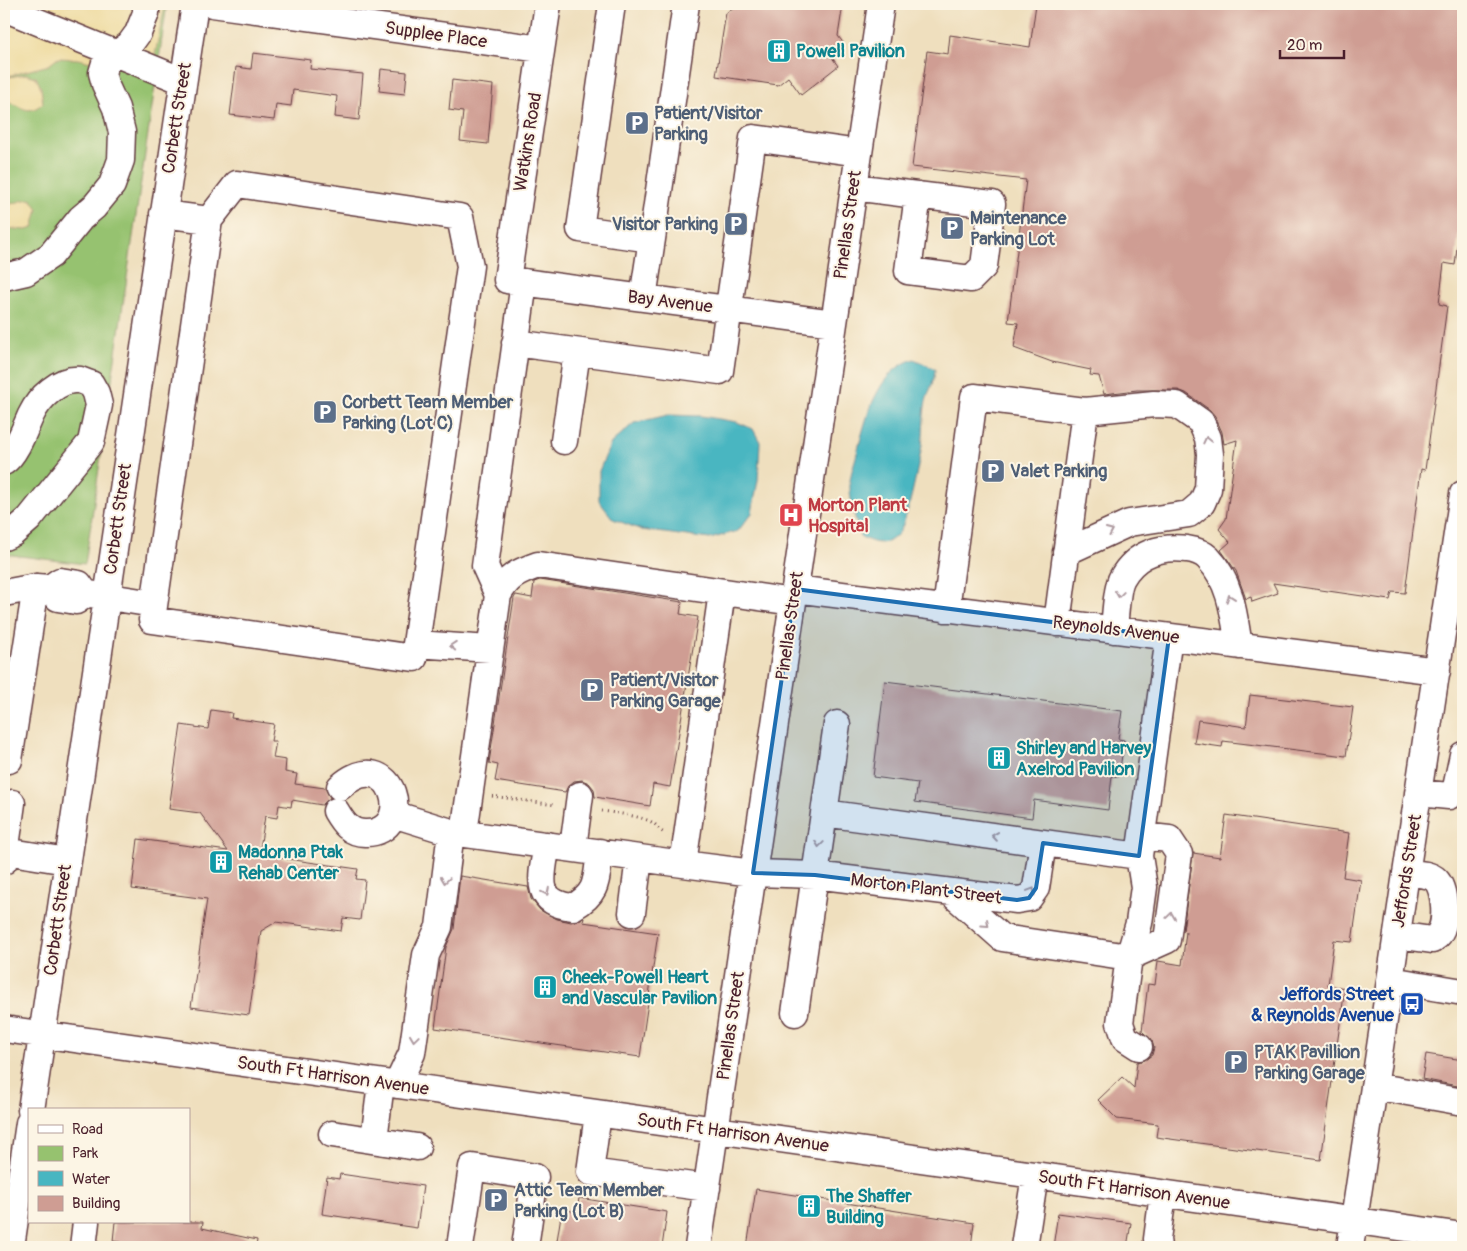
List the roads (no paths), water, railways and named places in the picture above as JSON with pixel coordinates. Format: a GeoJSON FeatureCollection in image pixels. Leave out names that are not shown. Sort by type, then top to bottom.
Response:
{"type":"FeatureCollection","features":[{"type":"Feature","properties":{"kind":"street"},"geometry":{"type":"LineString","coordinates":[[4,277],[26,272],[51,255],[81,218],[94,207],[112,185],[121,160],[122,132],[116,108],[102,73],[104,62],[130,44],[138,33],[146,13],[146,4]]}},
{"type":"Feature","properties":{"kind":"street","name":"Corbett Street"},"geometry":{"type":"LineString","coordinates":[[30,1108],[67,860],[96,595],[163,214],[195,4]]}},
{"type":"Feature","properties":{"kind":"street","name":"Supplee Place"},"geometry":{"type":"LineString","coordinates":[[212,4],[541,50]]}},
{"type":"Feature","properties":{"kind":"street","name":"Watkins Road"},"geometry":{"type":"LineString","coordinates":[[498,595],[485,566],[515,343],[513,278],[548,4]]}},
{"type":"Feature","properties":{"kind":"street"},"geometry":{"type":"LineString","coordinates":[[612,4],[580,229],[652,239]]}},
{"type":"Feature","properties":{"kind":"street"},"geometry":{"type":"LineString","coordinates":[[643,298],[686,4]]}},
{"type":"Feature","properties":{"kind":"street","name":"Pinellas Street"},"geometry":{"type":"LineString","coordinates":[[698,1247],[881,4]]}},
{"type":"Feature","properties":{"kind":"street"},"geometry":{"type":"LineString","coordinates":[[4,8],[183,81]]}},
{"type":"Feature","properties":{"kind":"street"},"geometry":{"type":"LineString","coordinates":[[515,343],[720,371],[753,138],[859,153]]}},
{"type":"Feature","properties":{"kind":"street"},"geometry":{"type":"LineString","coordinates":[[236,184],[460,217],[470,266],[414,658],[152,620],[209,220],[236,184]]}},
{"type":"Feature","properties":{"kind":"street"},"geometry":{"type":"LineString","coordinates":[[854,187],[918,195]]}},
{"type":"Feature","properties":{"kind":"street"},"geometry":{"type":"LineString","coordinates":[[163,214],[209,220]]}},
{"type":"Feature","properties":{"kind":"street","name":"Bay Avenue"},"geometry":{"type":"LineString","coordinates":[[470,266],[513,278],[834,324]]}},
{"type":"Feature","properties":{"kind":"street"},"geometry":{"type":"LineString","coordinates":[[564,442],[577,352]]}},
{"type":"Feature","properties":{"kind":"street"},"geometry":{"type":"LineString","coordinates":[[4,462],[18,442],[32,412],[51,390],[66,382],[80,380],[91,384],[99,405],[90,442],[29,519],[13,533],[4,536]]}},
{"type":"Feature","properties":{"kind":"street"},"geometry":{"type":"LineString","coordinates":[[946,609],[974,397],[1085,411],[1154,404],[1177,405],[1201,422],[1208,438],[1210,454],[1208,489],[1202,503],[1189,514],[1129,523],[1066,552]]}},
{"type":"Feature","properties":{"kind":"street"},"geometry":{"type":"LineString","coordinates":[[1057,623],[1085,411]]}},
{"type":"Feature","properties":{"kind":"street","name":"Jeffords Street"},"geometry":{"type":"LineString","coordinates":[[1350,1247],[1437,671],[1453,633],[1463,494]]}},
{"type":"Feature","properties":{"kind":"street"},"geometry":{"type":"LineString","coordinates":[[1114,630],[1121,580],[1131,564],[1149,553],[1172,548],[1192,550],[1207,556],[1220,573],[1232,601],[1239,646]]}},
{"type":"Feature","properties":{"kind":"street","name":"Reynolds Avenue"},"geometry":{"type":"LineString","coordinates":[[498,595],[505,582],[514,574],[538,565],[658,590],[794,596],[946,609],[1437,671]]}},
{"type":"Feature","properties":{"kind":"street"},"geometry":{"type":"LineString","coordinates":[[4,593],[43,588],[58,598],[76,601],[96,595],[154,604]]}},
{"type":"Feature","properties":{"kind":"street"},"geometry":{"type":"LineString","coordinates":[[4,759],[9,760],[43,588]]}},
{"type":"Feature","properties":{"kind":"street"},"geometry":{"type":"LineString","coordinates":[[683,864],[722,592]]}},
{"type":"Feature","properties":{"kind":"street"},"geometry":{"type":"LineString","coordinates":[[374,1140],[389,1084],[412,1054],[426,955],[439,927],[458,832],[498,595]]}},
{"type":"Feature","properties":{"kind":"street"},"geometry":{"type":"LineString","coordinates":[[1140,1047],[1125,1038],[1120,1023],[1129,957],[1139,923],[1144,886],[1140,846],[1169,637]]}},
{"type":"Feature","properties":{"kind":"street"},"geometry":{"type":"LineString","coordinates":[[416,644],[490,649]]}},
{"type":"Feature","properties":{"kind":"street"},"geometry":{"type":"LineString","coordinates":[[795,1013],[837,724]]}},
{"type":"Feature","properties":{"kind":"street"},"geometry":{"type":"LineString","coordinates":[[1418,793],[1449,796],[1456,788],[1463,755]]}},
{"type":"Feature","properties":{"kind":"street"},"geometry":{"type":"LineString","coordinates":[[358,774],[378,776],[387,782],[393,791],[395,801],[393,814],[384,827],[366,833],[357,832],[348,828],[342,821],[338,799],[349,779],[358,774]]}},
{"type":"Feature","properties":{"kind":"street"},"geometry":{"type":"LineString","coordinates":[[569,800],[573,848]]}},
{"type":"Feature","properties":{"kind":"street"},"geometry":{"type":"LineString","coordinates":[[12,803],[4,856],[67,860]]}},
{"type":"Feature","properties":{"kind":"street"},"geometry":{"type":"LineString","coordinates":[[824,813],[1044,843],[1140,846],[1169,840],[1179,854],[1167,940],[1129,957],[1002,938],[950,892]]}},
{"type":"Feature","properties":{"kind":"street","name":"Morton Plant Street"},"geometry":{"type":"LineString","coordinates":[[393,814],[458,832],[639,858],[753,873],[815,875],[1017,900],[1029,898],[1036,888],[1044,843]]}},
{"type":"Feature","properties":{"kind":"street"},"geometry":{"type":"LineString","coordinates":[[547,845],[542,874],[543,886],[547,897],[554,904],[573,908],[590,896],[595,886],[600,852]]}},
{"type":"Feature","properties":{"kind":"street"},"geometry":{"type":"LineString","coordinates":[[632,913],[639,858]]}},
{"type":"Feature","properties":{"kind":"street"},"geometry":{"type":"LineString","coordinates":[[1397,935],[1432,940],[1441,932],[1444,910],[1442,889],[1436,880],[1429,876],[1406,872]]}},
{"type":"Feature","properties":{"kind":"street"},"geometry":{"type":"LineString","coordinates":[[1390,980],[1463,992]]}},
{"type":"Feature","properties":{"kind":"street","name":"South Ft Harrison Avenue"},"geometry":{"type":"LineString","coordinates":[[4,1029],[1463,1236]]}},
{"type":"Feature","properties":{"kind":"street"},"geometry":{"type":"LineString","coordinates":[[1374,1086],[1463,1102]]}},
{"type":"Feature","properties":{"kind":"street"},"geometry":{"type":"LineString","coordinates":[[598,1114],[590,1172],[707,1188]]}},
{"type":"Feature","properties":{"kind":"street"},"geometry":{"type":"LineString","coordinates":[[332,1134],[417,1147]]}},
{"type":"Feature","properties":{"kind":"street"},"geometry":{"type":"LineString","coordinates":[[12,1247],[25,1175],[28,1136]]}},
{"type":"Feature","properties":{"kind":"street"},"geometry":{"type":"LineString","coordinates":[[460,1247],[472,1167],[535,1177],[524,1247]]}},
{"type":"Feature","properties":{"kind":"street"},"geometry":{"type":"LineString","coordinates":[[1024,1247],[1035,1175]]}},
{"type":"Feature","properties":{"kind":"street"},"geometry":{"type":"LineString","coordinates":[[1158,1247],[1156,1239],[1163,1194]]}},
{"type":"Feature","properties":{"kind":"street"},"geometry":{"type":"LineString","coordinates":[[82,1247],[86,1224]]}},
{"type":"Feature","properties":{"kind":"water"},"geometry":{"type":"Polygon","coordinates":[[[914,359],[935,369],[925,406],[922,445],[909,506],[901,528],[894,538],[880,543],[870,541],[860,536],[853,510],[851,476],[869,411],[882,385],[890,374],[901,365],[914,359]]]}},
{"type":"Feature","properties":{"kind":"water"},"geometry":{"type":"Polygon","coordinates":[[[668,415],[701,416],[737,422],[753,429],[760,442],[758,480],[752,513],[738,531],[710,539],[642,530],[613,519],[599,501],[599,471],[611,443],[634,423],[668,415]]]}},
{"type":"Feature","properties":{"kind":"place","name":"Powell Pavilion"},"geometry":{"type":"Point","coordinates":[779,51]}},
{"type":"Feature","properties":{"kind":"place","name":"Patient/Visitor Parking"},"geometry":{"type":"Point","coordinates":[637,123]}},
{"type":"Feature","properties":{"kind":"place","name":"Visitor Parking"},"geometry":{"type":"Point","coordinates":[736,224]}},
{"type":"Feature","properties":{"kind":"place","name":"Maintenance Parking Lot"},"geometry":{"type":"Point","coordinates":[952,228]}},
{"type":"Feature","properties":{"kind":"place","name":"Corbett Team Member Parking (Lot C)"},"geometry":{"type":"Point","coordinates":[325,412]}},
{"type":"Feature","properties":{"kind":"place","name":"Valet Parking"},"geometry":{"type":"Point","coordinates":[993,471]}},
{"type":"Feature","properties":{"kind":"place","name":"Morton Plant Hospital"},"geometry":{"type":"Point","coordinates":[791,515]}},
{"type":"Feature","properties":{"kind":"place","name":"Patient/Visitor Parking Garage"},"geometry":{"type":"Point","coordinates":[592,690]}},
{"type":"Feature","properties":{"kind":"place","name":"Shirley and Harvey Axelrod Pavilion"},"geometry":{"type":"Point","coordinates":[999,758]}},
{"type":"Feature","properties":{"kind":"place","name":"Madonna Ptak Rehab Center"},"geometry":{"type":"Point","coordinates":[221,862]}},
{"type":"Feature","properties":{"kind":"place","name":"Cheek-Powell Heart and Vascular Pavilion"},"geometry":{"type":"Point","coordinates":[545,987]}},
{"type":"Feature","properties":{"kind":"place","name":"Jeffords Street & Reynolds Avenue"},"geometry":{"type":"Point","coordinates":[1412,1004]}},
{"type":"Feature","properties":{"kind":"place","name":"PTAK Pavillion Parking Garage"},"geometry":{"type":"Point","coordinates":[1236,1062]}},
{"type":"Feature","properties":{"kind":"place","name":"Attic Team Member Parking (Lot B)"},"geometry":{"type":"Point","coordinates":[496,1200]}},
{"type":"Feature","properties":{"kind":"place","name":"The Shaffer Building"},"geometry":{"type":"Point","coordinates":[809,1206]}}]}
